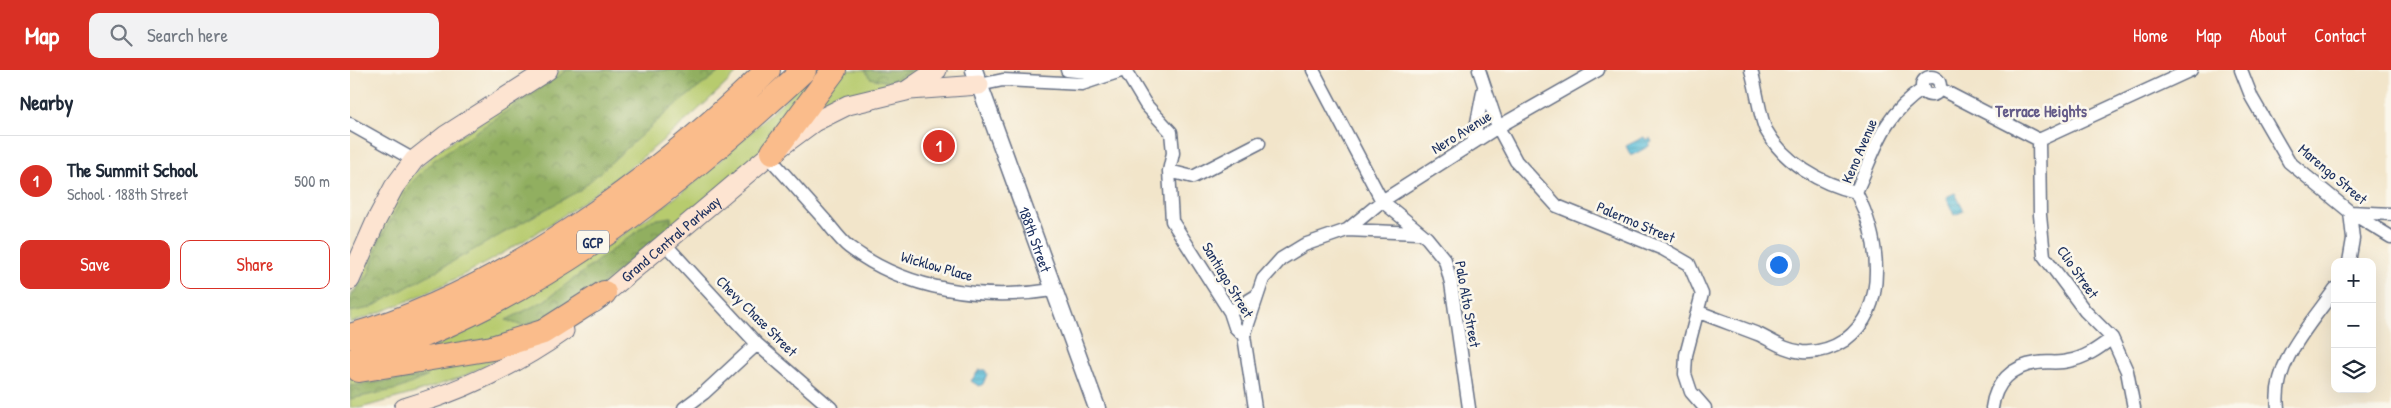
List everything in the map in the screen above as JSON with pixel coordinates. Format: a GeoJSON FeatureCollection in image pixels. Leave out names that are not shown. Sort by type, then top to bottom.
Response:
{"type":"FeatureCollection","features":[{"type":"Feature","properties":{"kind":"highway","name":"GCP"},"geometry":{"type":"LineString","coordinates":[[350,336],[375,329],[446,301],[515,263],[593,214],[668,158],[741,96],[768,70]]}},
{"type":"Feature","properties":{"kind":"highway","name":"GCP"},"geometry":{"type":"LineString","coordinates":[[350,361],[384,351],[455,323],[528,285],[602,236],[681,178],[752,119],[804,70]]}},
{"type":"Feature","properties":{"kind":"highway"},"geometry":{"type":"LineString","coordinates":[[770,154],[834,70]]}},
{"type":"Feature","properties":{"kind":"highway"},"geometry":{"type":"LineString","coordinates":[[350,370],[380,368],[492,348],[542,332],[604,293]]}},
{"type":"Feature","properties":{"kind":"main road"},"geometry":{"type":"LineString","coordinates":[[350,280],[376,221],[394,187],[414,160],[446,135],[548,70]]}},
{"type":"Feature","properties":{"kind":"main road","name":"Grand Central Parkway"},"geometry":{"type":"LineString","coordinates":[[404,408],[469,384],[519,360],[564,331],[604,293],[770,154],[806,128],[830,113],[867,99],[906,91],[937,70]]}},
{"type":"Feature","properties":{"kind":"main road"},"geometry":{"type":"LineString","coordinates":[[906,91],[976,77]]}},
{"type":"Feature","properties":{"kind":"street"},"geometry":{"type":"LineString","coordinates":[[1067,70],[1112,74]]}},
{"type":"Feature","properties":{"kind":"street"},"geometry":{"type":"LineString","coordinates":[[976,77],[1082,84],[1125,70]]}},
{"type":"Feature","properties":{"kind":"street","name":"Santiago Street"},"geometry":{"type":"LineString","coordinates":[[1125,70],[1146,105],[1171,132],[1173,153],[1169,171],[1172,221],[1230,312],[1235,327],[1244,336],[1255,408]]}},
{"type":"Feature","properties":{"kind":"street","name":"Palo Alto Street"},"geometry":{"type":"LineString","coordinates":[[1313,70],[1382,201],[1438,249],[1445,260],[1451,282],[1469,408]]}},
{"type":"Feature","properties":{"kind":"street","name":"Palermo Street"},"geometry":{"type":"LineString","coordinates":[[1479,70],[1498,127],[1516,161],[1556,206],[1663,249],[1689,264],[1702,294],[1699,312],[1686,356],[1685,374],[1691,392],[1705,408]]}},
{"type":"Feature","properties":{"kind":"street","name":"Nero Avenue"},"geometry":{"type":"LineString","coordinates":[[1347,230],[1382,201],[1498,127],[1598,70]]}},
{"type":"Feature","properties":{"kind":"street"},"geometry":{"type":"LineString","coordinates":[[1751,70],[1766,129],[1779,147],[1812,175],[1826,183],[1856,192]]}},
{"type":"Feature","properties":{"kind":"street"},"geometry":{"type":"LineString","coordinates":[[2039,140],[2191,70]]}},
{"type":"Feature","properties":{"kind":"street","name":"Marengo Street"},"geometry":{"type":"LineString","coordinates":[[2241,70],[2252,98],[2289,162],[2350,212],[2391,237]]}},
{"type":"Feature","properties":{"kind":"street","name":"Keno Avenue"},"geometry":{"type":"LineString","coordinates":[[1699,312],[1762,336],[1780,347],[1802,352],[1827,349],[1839,344],[1854,333],[1868,314],[1875,282],[1876,260],[1871,227],[1856,192],[1887,122],[1901,105],[1923,90],[1924,80],[1930,73],[1938,79],[1940,89],[2039,140]]}},
{"type":"Feature","properties":{"kind":"street","name":"188th Street"},"geometry":{"type":"LineString","coordinates":[[976,77],[1096,408]]}},
{"type":"Feature","properties":{"kind":"street","name":"Palermo Street"},"geometry":{"type":"LineString","coordinates":[[1473,143],[1484,87]]}},
{"type":"Feature","properties":{"kind":"street"},"geometry":{"type":"LineString","coordinates":[[1923,90],[1927,94],[1932,95],[1940,89]]}},
{"type":"Feature","properties":{"kind":"street"},"geometry":{"type":"LineString","coordinates":[[350,124],[414,160]]}},
{"type":"Feature","properties":{"kind":"street","name":"Clio Street"},"geometry":{"type":"LineString","coordinates":[[2039,140],[2040,215],[2044,256],[2085,311],[2112,338],[2127,371],[2134,408]]}},
{"type":"Feature","properties":{"kind":"street"},"geometry":{"type":"LineString","coordinates":[[1169,171],[1193,177],[1259,143]]}},
{"type":"Feature","properties":{"kind":"street","name":"Wicklow Place"},"geometry":{"type":"LineString","coordinates":[[770,154],[848,246],[884,267],[911,279],[948,290],[972,293],[1020,294],[1053,290]]}},
{"type":"Feature","properties":{"kind":"street"},"geometry":{"type":"LineString","coordinates":[[2350,258],[2353,239],[2350,212],[2391,214]]}},
{"type":"Feature","properties":{"kind":"street","name":"Nero Avenue"},"geometry":{"type":"LineString","coordinates":[[1244,336],[1256,296],[1264,280],[1281,259],[1304,244],[1347,230],[1418,233]]}},
{"type":"Feature","properties":{"kind":"street","name":"Chevy Chase Street"},"geometry":{"type":"LineString","coordinates":[[664,243],[758,344],[831,408]]}},
{"type":"Feature","properties":{"kind":"street"},"geometry":{"type":"LineString","coordinates":[[2278,408],[2277,397],[2281,370],[2288,356],[2331,295]]}},
{"type":"Feature","properties":{"kind":"street","name":"Nero Avenue"},"geometry":{"type":"LineString","coordinates":[[1230,312],[1256,296]]}},
{"type":"Feature","properties":{"kind":"street"},"geometry":{"type":"LineString","coordinates":[[1992,408],[1994,396],[1998,388],[2015,370],[2039,362],[2066,362],[2078,359],[2095,351],[2112,338]]}},
{"type":"Feature","properties":{"kind":"street"},"geometry":{"type":"LineString","coordinates":[[684,408],[704,393],[758,344]]}},
{"type":"Feature","properties":{"kind":"green space"},"geometry":{"type":"Polygon","coordinates":[[[561,70],[740,70],[654,148],[558,219],[508,250],[456,278],[404,303],[350,323],[350,296],[362,280],[372,249],[388,212],[412,176],[437,151],[561,70]]]}},
{"type":"Feature","properties":{"kind":"green space"},"geometry":{"type":"Polygon","coordinates":[[[567,70],[722,70],[674,106],[580,190],[370,308],[350,312],[350,298],[368,276],[379,241],[410,184],[433,161],[567,70]]]}},
{"type":"Feature","properties":{"kind":"green space"},"geometry":{"type":"Polygon","coordinates":[[[816,70],[831,70],[748,165],[596,296],[533,331],[421,353],[484,321],[546,285],[664,206],[723,158],[816,70]]]}},
{"type":"Feature","properties":{"kind":"green space"},"geometry":{"type":"Polygon","coordinates":[[[842,70],[932,70],[925,78],[810,112],[842,70]]]}},
{"type":"Feature","properties":{"kind":"green space"},"geometry":{"type":"Polygon","coordinates":[[[865,70],[912,70],[889,82],[870,78],[865,70]]]}},
{"type":"Feature","properties":{"kind":"green space"},"geometry":{"type":"Polygon","coordinates":[[[671,217],[672,229],[647,245],[584,300],[547,319],[522,326],[506,320],[544,301],[652,220],[671,217]]]}},
{"type":"Feature","properties":{"kind":"green space"},"geometry":{"type":"Polygon","coordinates":[[[518,349],[462,377],[415,393],[360,408],[350,408],[350,378],[518,349]]]}},
{"type":"Feature","properties":{"kind":"green space"},"geometry":{"type":"Polygon","coordinates":[[[428,376],[398,389],[350,399],[350,386],[428,376]]]}},
{"type":"Feature","properties":{"kind":"water"},"geometry":{"type":"Polygon","coordinates":[[[1644,137],[1646,140],[1650,138],[1652,142],[1649,146],[1631,156],[1626,146],[1644,137]]]}},
{"type":"Feature","properties":{"kind":"water"},"geometry":{"type":"Polygon","coordinates":[[[1955,193],[1964,211],[1954,215],[1946,197],[1955,193]]]}},
{"type":"Feature","properties":{"kind":"water"},"geometry":{"type":"Polygon","coordinates":[[[979,370],[985,370],[987,374],[983,384],[979,386],[971,381],[979,370]]]}},
{"type":"Feature","properties":{"kind":"place","name":"The Summit School"},"geometry":{"type":"Point","coordinates":[939,146]}},
{"type":"Feature","properties":{"kind":"district","name":"Terrace Heights"},"geometry":{"type":"Point","coordinates":[2041,111]}}]}
